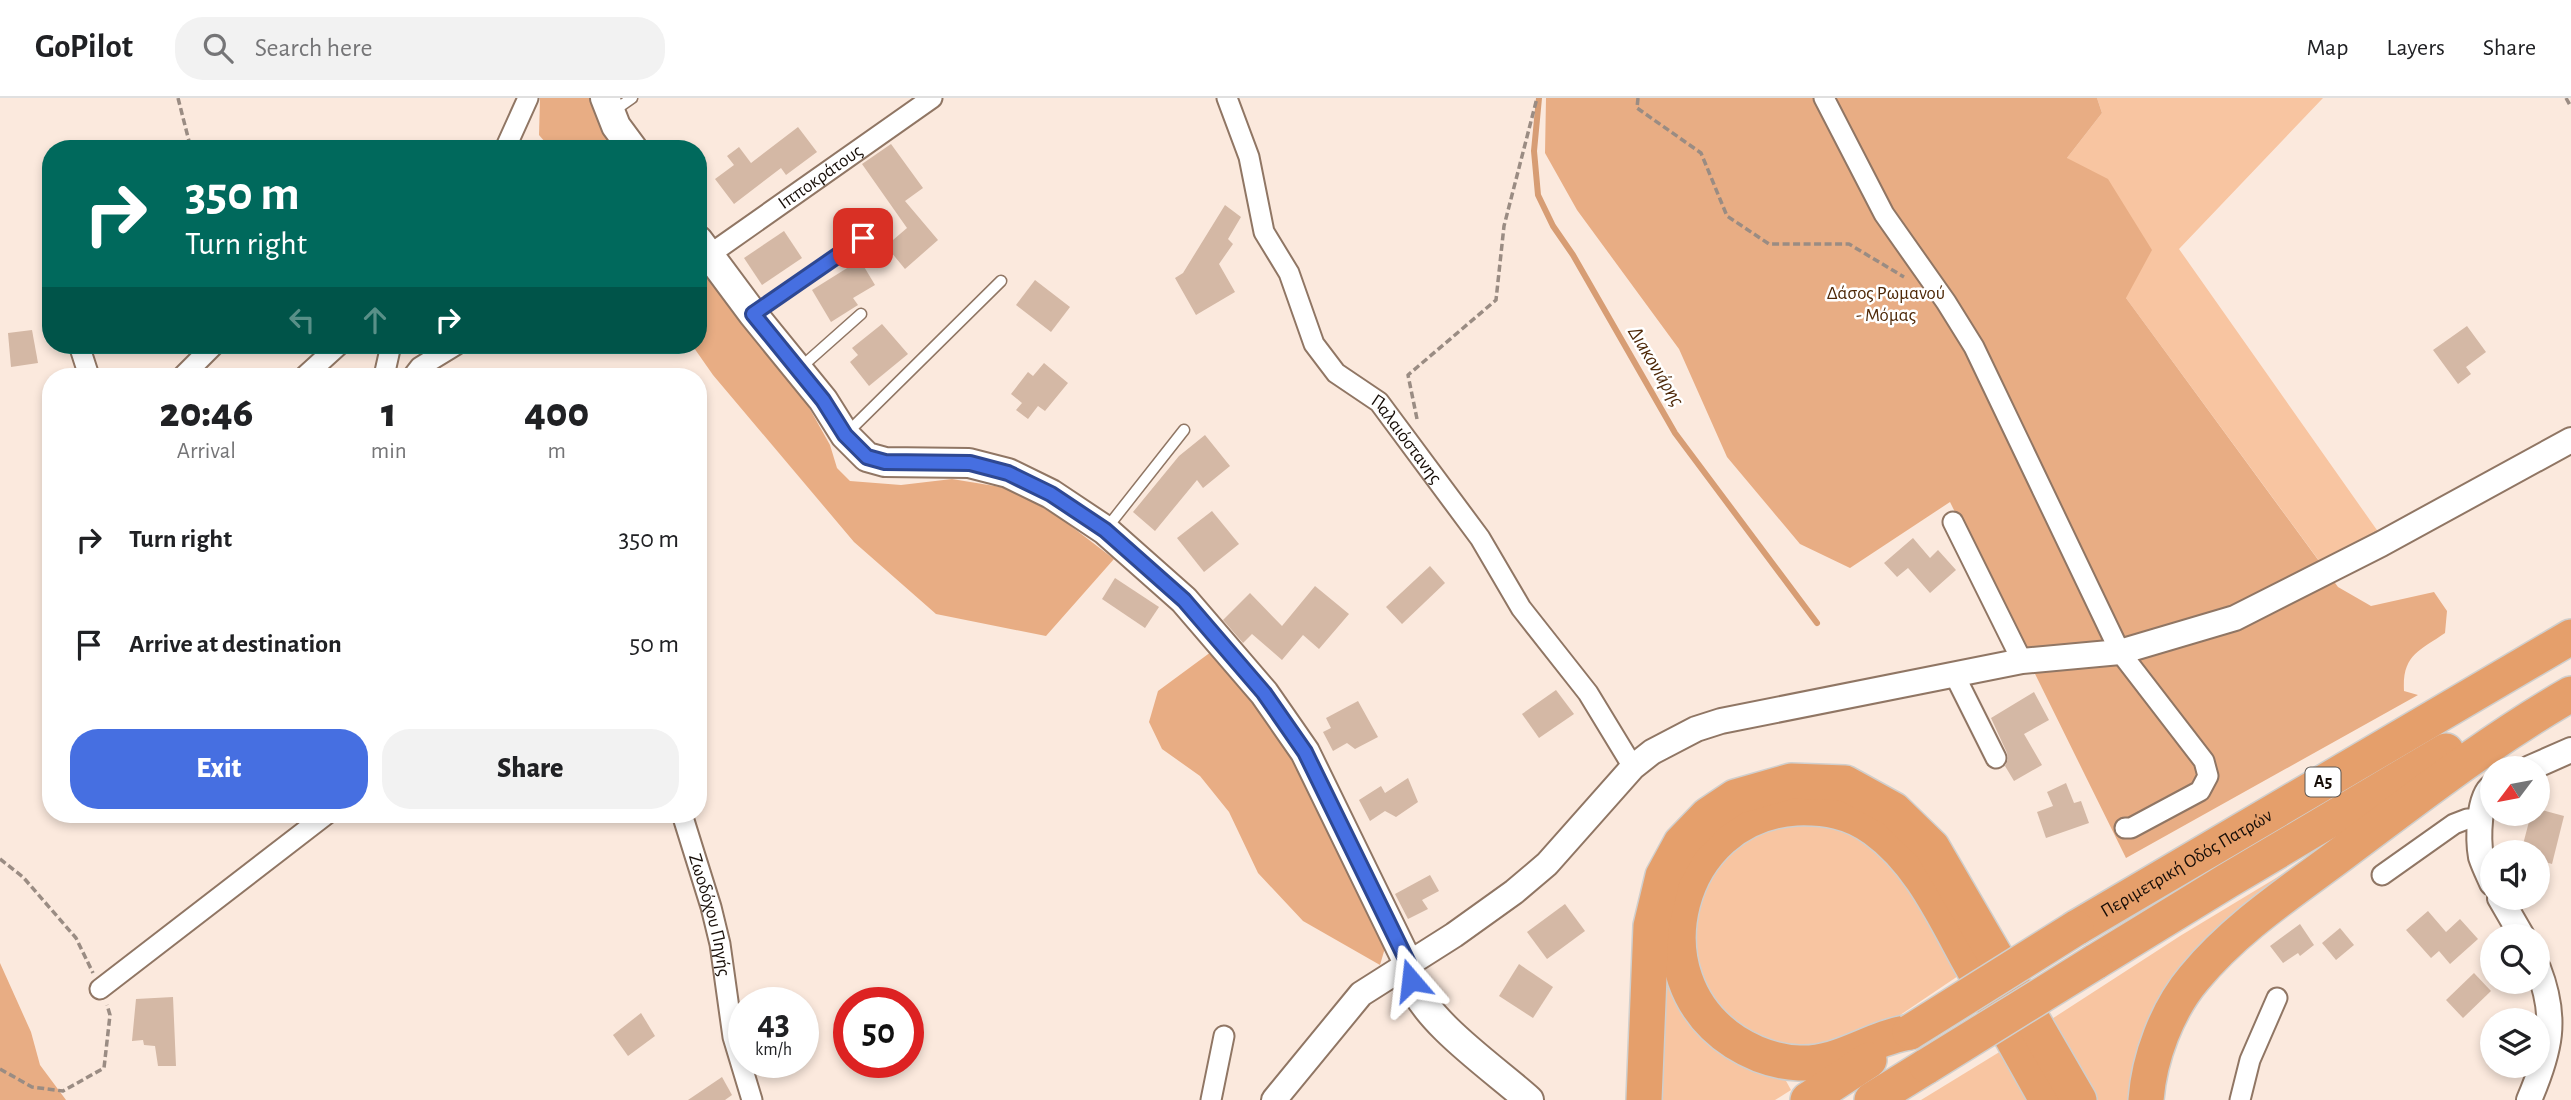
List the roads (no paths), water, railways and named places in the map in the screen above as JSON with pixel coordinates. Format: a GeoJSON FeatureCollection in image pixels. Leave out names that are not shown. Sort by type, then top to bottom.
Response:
{"type":"FeatureCollection","features":[{"type":"Feature","properties":{"kind":"highway","name":"Περιμετρική Οδός Πατρών"},"geometry":{"type":"LineString","coordinates":[[1808,1100],[1910,1032],[2076,928],[2571,637]]}},
{"type":"Feature","properties":{"kind":"highway","name":"Περιμετρική Οδός Πατρών"},"geometry":{"type":"LineString","coordinates":[[1872,1100],[2227,881],[2571,677]]}},
{"type":"Feature","properties":{"kind":"highway"},"geometry":{"type":"LineString","coordinates":[[2146,1100],[2157,1046],[2176,1006],[2193,979],[2242,929],[2441,778],[2536,714],[2571,694]]}},
{"type":"Feature","properties":{"kind":"highway"},"geometry":{"type":"LineString","coordinates":[[1644,1100],[1651,926],[1663,876],[1681,843],[1708,815],[1735,797],[1791,781],[1845,783],[1894,810],[1932,847],[2079,1100]]}},
{"type":"Feature","properties":{"kind":"highway"},"geometry":{"type":"LineString","coordinates":[[1910,1032],[1886,1037],[1831,1061],[1798,1063],[1764,1056],[1743,1047],[1709,1022],[1693,1000],[1683,976],[1678,928],[1681,905],[1689,880],[1712,847],[1741,825],[1784,809],[1830,809],[1851,814],[1873,827],[1893,843],[1914,868],[1937,904],[2047,1100]]}},
{"type":"Feature","properties":{"kind":"main road"},"geometry":{"type":"LineString","coordinates":[[616,103],[616,126],[626,140]]}},
{"type":"Feature","properties":{"kind":"main road"},"geometry":{"type":"LineString","coordinates":[[707,253],[823,400],[855,446],[876,460],[970,463],[1008,473],[1051,494],[1105,530],[1184,600],[1285,721],[1322,786],[1408,963],[1411,980],[1426,1004],[1444,1027],[1529,1100]]}},
{"type":"Feature","properties":{"kind":"street"},"geometry":{"type":"LineString","coordinates":[[509,140],[528,98]]}},
{"type":"Feature","properties":{"kind":"street","name":"Ιπποκράτους"},"geometry":{"type":"LineString","coordinates":[[707,245],[932,98]]}},
{"type":"Feature","properties":{"kind":"street","name":"Παλαιόστανης"},"geometry":{"type":"LineString","coordinates":[[1227,98],[1249,157],[1264,232],[1289,272],[1314,344],[1336,373],[1379,402],[1480,538],[1521,608],[1588,693],[1633,767]]}},
{"type":"Feature","properties":{"kind":"street"},"geometry":{"type":"LineString","coordinates":[[1824,98],[1884,214],[1974,347],[2120,652],[2204,761],[2208,776],[2200,791],[2131,828],[2125,828]]}},
{"type":"Feature","properties":{"kind":"street"},"geometry":{"type":"LineString","coordinates":[[191,368],[205,354]]}},
{"type":"Feature","properties":{"kind":"street"},"geometry":{"type":"LineString","coordinates":[[315,368],[329,354]]}},
{"type":"Feature","properties":{"kind":"street"},"geometry":{"type":"LineString","coordinates":[[422,368],[443,354]]}},
{"type":"Feature","properties":{"kind":"street"},"geometry":{"type":"LineString","coordinates":[[1274,1100],[1361,994],[1514,892],[1547,864],[1633,767],[1652,751],[1675,738],[1709,725],[1954,674],[2022,661],[2120,652],[2235,618],[2381,544],[2571,440]]}},
{"type":"Feature","properties":{"kind":"street"},"geometry":{"type":"LineString","coordinates":[[1953,522],[2022,661]]}},
{"type":"Feature","properties":{"kind":"street"},"geometry":{"type":"LineString","coordinates":[[1954,674],[1996,758]]}},
{"type":"Feature","properties":{"kind":"street"},"geometry":{"type":"LineString","coordinates":[[2550,759],[2571,750]]}},
{"type":"Feature","properties":{"kind":"street"},"geometry":{"type":"LineString","coordinates":[[2382,875],[2454,824],[2480,818]]}},
{"type":"Feature","properties":{"kind":"street"},"geometry":{"type":"LineString","coordinates":[[100,989],[315,823]]}},
{"type":"Feature","properties":{"kind":"street","name":"Ζωοδόχου Πηγής"},"geometry":{"type":"LineString","coordinates":[[685,823],[712,907],[733,1037],[752,1100]]}},
{"type":"Feature","properties":{"kind":"street"},"geometry":{"type":"LineString","coordinates":[[2529,1100],[2541,1072],[2550,1036],[2550,1009],[2546,994]]}},
{"type":"Feature","properties":{"kind":"street"},"geometry":{"type":"LineString","coordinates":[[2240,1100],[2250,1060],[2277,998]]}},
{"type":"Feature","properties":{"kind":"street"},"geometry":{"type":"LineString","coordinates":[[1211,1100],[1224,1036]]}},
{"type":"Feature","properties":{"kind":"lane"},"geometry":{"type":"LineString","coordinates":[[753,314],[863,238],[872,242]]}},
{"type":"Feature","properties":{"kind":"lane"},"geometry":{"type":"LineString","coordinates":[[845,435],[1001,281]]}},
{"type":"Feature","properties":{"kind":"lane"},"geometry":{"type":"LineString","coordinates":[[798,369],[861,314]]}},
{"type":"Feature","properties":{"kind":"lane"},"geometry":{"type":"LineString","coordinates":[[1105,530],[1184,430]]}},
{"type":"Feature","properties":{"kind":"waterway","name":"Διακονιάρης"},"geometry":{"type":"LineString","coordinates":[[1539,98],[1534,151],[1538,195],[1553,226],[1573,255],[1675,433],[1817,623]]}},
{"type":"Feature","properties":{"kind":"park label","name":"Δάσος Ρωμανού - Μόμας"},"geometry":{"type":"Point","coordinates":[1886,304]}}]}
